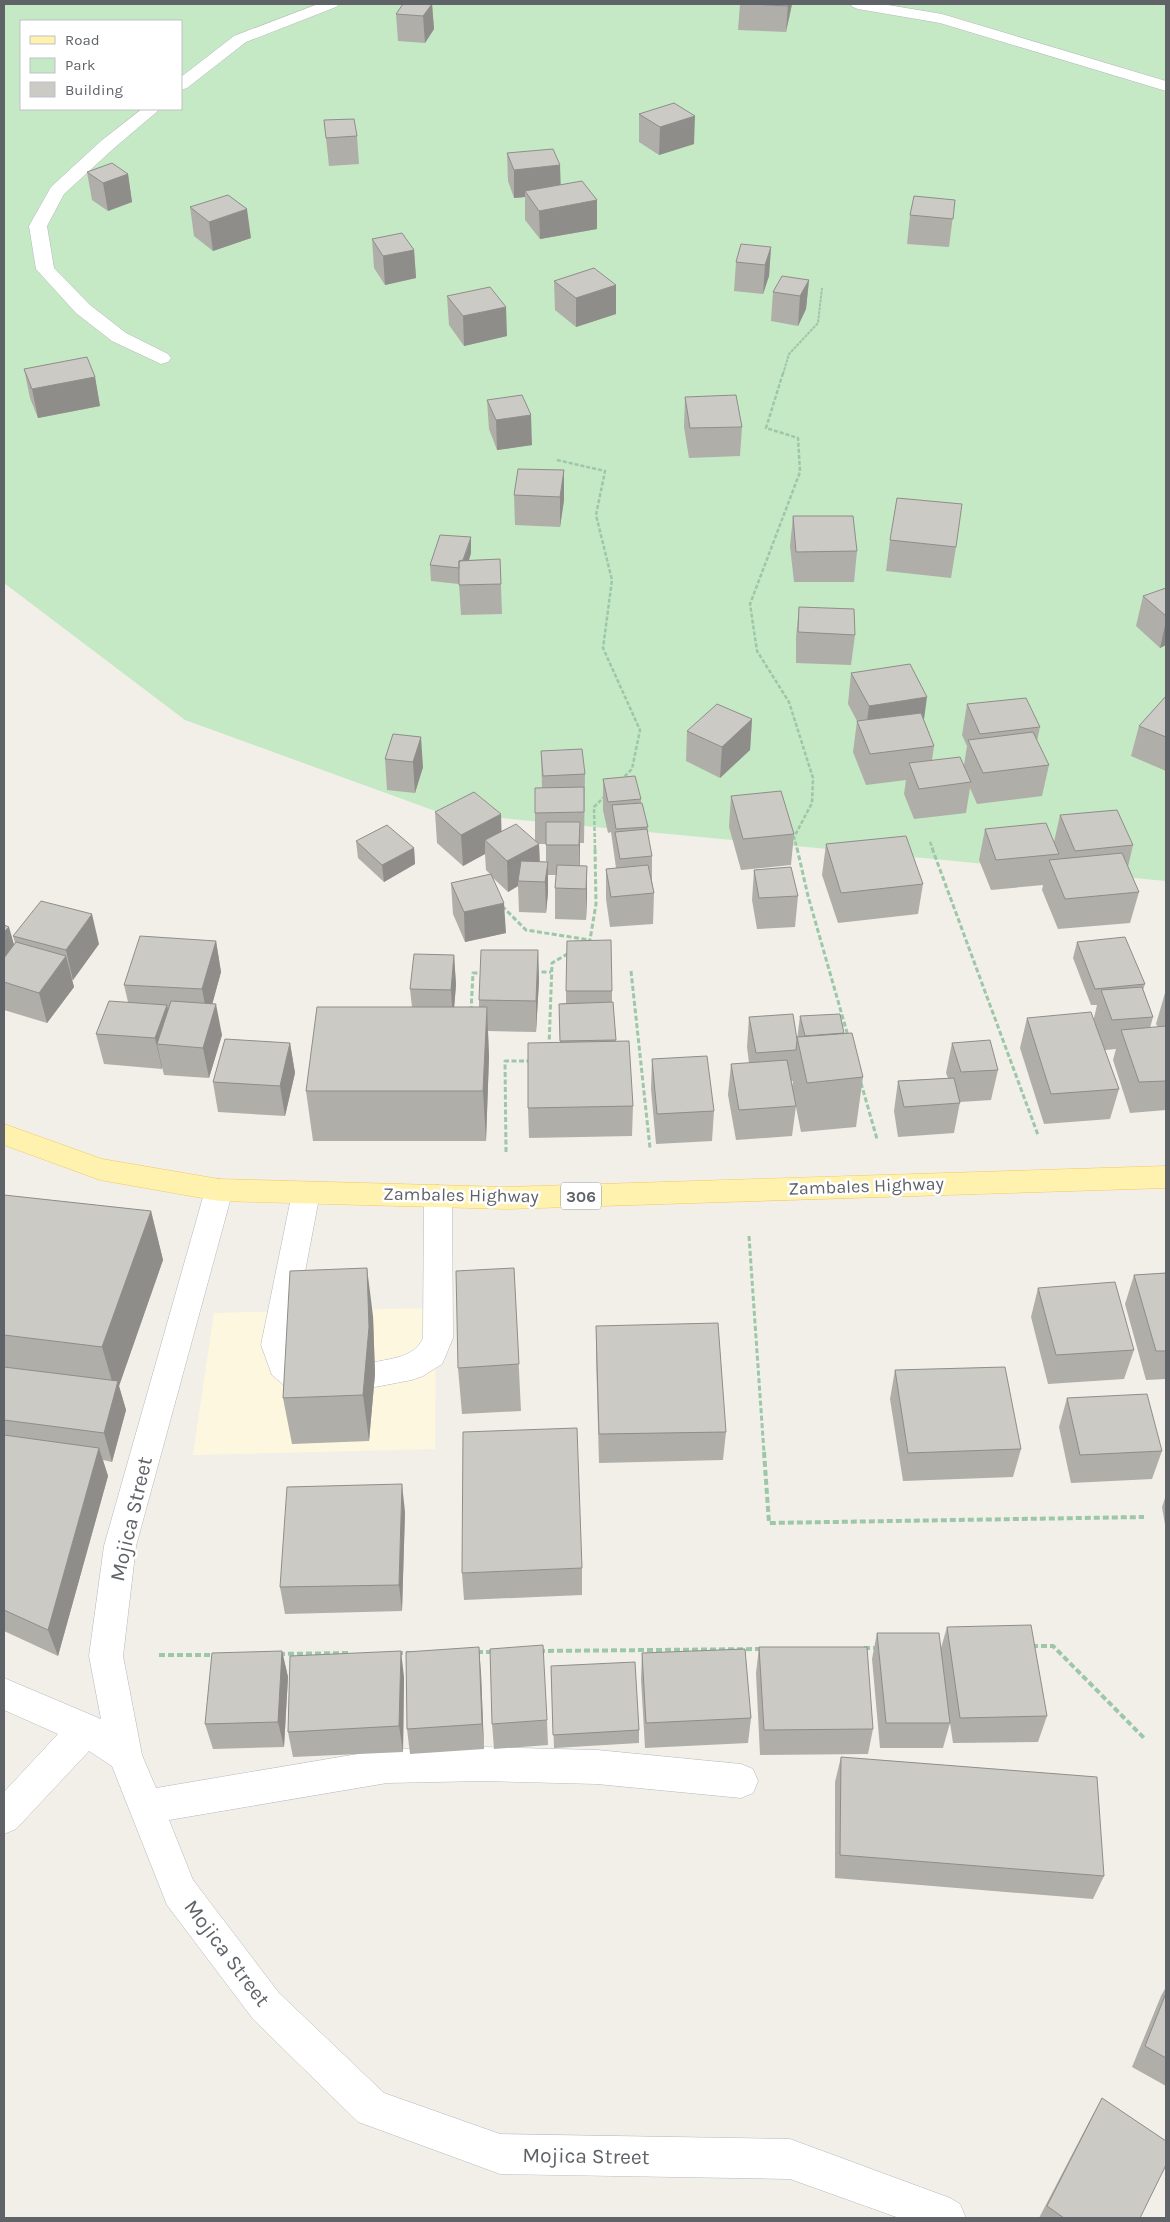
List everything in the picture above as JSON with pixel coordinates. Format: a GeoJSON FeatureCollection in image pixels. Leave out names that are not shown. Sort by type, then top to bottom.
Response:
{"type":"FeatureCollection","features":[{"type":"Feature","properties":{"kind":"main road","name":"Zambales Highway"},"geometry":{"type":"LineString","coordinates":[[4,1134],[100,1169],[219,1190],[506,1198],[1166,1177]]}},
{"type":"Feature","properties":{"kind":"street"},"geometry":{"type":"LineString","coordinates":[[182,85],[240,38],[331,4]]}},
{"type":"Feature","properties":{"kind":"street"},"geometry":{"type":"LineString","coordinates":[[858,4],[942,19],[1166,86]]}},
{"type":"Feature","properties":{"kind":"street"},"geometry":{"type":"LineString","coordinates":[[151,110],[107,145],[57,191],[38,226],[45,269],[83,309],[119,337],[161,358]]}},
{"type":"Feature","properties":{"kind":"street","name":"Mojica Street"},"geometry":{"type":"LineString","coordinates":[[219,1190],[120,1546],[106,1656],[125,1754],[180,1892],[266,2006],[372,2108],[500,2154],[790,2159],[936,2212],[946,2218]]}},
{"type":"Feature","properties":{"kind":"street"},"geometry":{"type":"LineString","coordinates":[[296,1377],[283,1366],[276,1345],[306,1193]]}},
{"type":"Feature","properties":{"kind":"street"},"geometry":{"type":"LineString","coordinates":[[375,1374],[412,1367],[431,1355],[438,1338],[438,1196]]}},
{"type":"Feature","properties":{"kind":"street"},"geometry":{"type":"LineString","coordinates":[[4,1694],[86,1729],[125,1754]]}},
{"type":"Feature","properties":{"kind":"street"},"geometry":{"type":"LineString","coordinates":[[4,1817],[86,1729]]}},
{"type":"Feature","properties":{"kind":"street"},"geometry":{"type":"LineString","coordinates":[[146,1808],[387,1766],[483,1764],[597,1767],[741,1781]]}},
{"type":"Feature","properties":{"kind":"path"},"geometry":{"type":"LineString","coordinates":[[822,288],[818,323],[789,354],[766,428],[798,438],[800,472],[750,604],[757,651],[789,702],[813,778],[812,803],[794,837],[808,896],[850,1045]]}},
{"type":"Feature","properties":{"kind":"path"},"geometry":{"type":"LineString","coordinates":[[557,460],[605,471],[596,515],[612,580],[603,648],[640,730],[632,769],[620,782]]}},
{"type":"Feature","properties":{"kind":"path"},"geometry":{"type":"LineString","coordinates":[[582,945],[590,940],[596,904],[594,807],[607,794]]}},
{"type":"Feature","properties":{"kind":"path"},"geometry":{"type":"LineString","coordinates":[[930,842],[1054,1180]]}},
{"type":"Feature","properties":{"kind":"path"},"geometry":{"type":"LineString","coordinates":[[500,905],[526,930],[590,940]]}},
{"type":"Feature","properties":{"kind":"path"},"geometry":{"type":"LineString","coordinates":[[549,1052],[552,964],[575,949]]}},
{"type":"Feature","properties":{"kind":"path"},"geometry":{"type":"LineString","coordinates":[[632,971],[655,1194]]}},
{"type":"Feature","properties":{"kind":"path"},"geometry":{"type":"LineString","coordinates":[[531,972],[551,972]]}},
{"type":"Feature","properties":{"kind":"path"},"geometry":{"type":"LineString","coordinates":[[471,1021],[473,973],[492,973]]}},
{"type":"Feature","properties":{"kind":"path"},"geometry":{"type":"LineString","coordinates":[[506,1198],[505,1061],[540,1061]]}},
{"type":"Feature","properties":{"kind":"path"},"geometry":{"type":"LineString","coordinates":[[861,1083],[890,1186]]}},
{"type":"Feature","properties":{"kind":"path"},"geometry":{"type":"LineString","coordinates":[[746,1190],[769,1523],[1144,1517]]}},
{"type":"Feature","properties":{"kind":"path"},"geometry":{"type":"LineString","coordinates":[[1023,1646],[1053,1646],[1145,1739]]}},
{"type":"Feature","properties":{"kind":"path"},"geometry":{"type":"LineString","coordinates":[[853,1648],[883,1648]]}},
{"type":"Feature","properties":{"kind":"path"},"geometry":{"type":"LineString","coordinates":[[535,1651],[774,1649]]}},
{"type":"Feature","properties":{"kind":"path"},"geometry":{"type":"LineString","coordinates":[[395,1653],[415,1652]]}},
{"type":"Feature","properties":{"kind":"path"},"geometry":{"type":"LineString","coordinates":[[475,1652],[495,1652]]}},
{"type":"Feature","properties":{"kind":"path"},"geometry":{"type":"LineString","coordinates":[[276,1654],[355,1653]]}},
{"type":"Feature","properties":{"kind":"path"},"geometry":{"type":"LineString","coordinates":[[106,1656],[226,1654]]}},
{"type":"Feature","properties":{"kind":"shaded area"},"geometry":{"type":"Polygon","coordinates":[[[436,1308],[435,1449],[193,1455],[214,1313],[436,1308]]]}},
{"type":"Feature","properties":{"kind":"green space"},"geometry":{"type":"Polygon","coordinates":[[[4,4],[1166,4],[1166,881],[438,812],[185,720],[4,583],[4,4]]]}},
{"type":"Feature","properties":{"kind":"building"},"geometry":{"type":"Polygon","coordinates":[[[403,4],[432,4],[423,16],[396,14],[403,4]]]}},
{"type":"Feature","properties":{"kind":"building"},"geometry":{"type":"Polygon","coordinates":[[[752,4],[788,4],[788,6],[752,4]]]}},
{"type":"Feature","properties":{"kind":"building"},"geometry":{"type":"Polygon","coordinates":[[[674,103],[695,116],[660,127],[639,114],[674,103]]]}},
{"type":"Feature","properties":{"kind":"building"},"geometry":{"type":"Polygon","coordinates":[[[354,119],[357,136],[326,138],[324,120],[354,119]]]}},
{"type":"Feature","properties":{"kind":"building"},"geometry":{"type":"Polygon","coordinates":[[[553,149],[560,165],[514,170],[507,153],[553,149]]]}},
{"type":"Feature","properties":{"kind":"building"},"geometry":{"type":"Polygon","coordinates":[[[112,163],[128,174],[103,183],[87,172],[112,163]]]}},
{"type":"Feature","properties":{"kind":"building"},"geometry":{"type":"Polygon","coordinates":[[[582,181],[597,200],[539,211],[525,191],[582,181]]]}},
{"type":"Feature","properties":{"kind":"building"},"geometry":{"type":"Polygon","coordinates":[[[228,195],[247,209],[209,222],[190,207],[228,195]]]}},
{"type":"Feature","properties":{"kind":"building"},"geometry":{"type":"Polygon","coordinates":[[[914,196],[955,200],[953,219],[910,215],[914,196]]]}},
{"type":"Feature","properties":{"kind":"building"},"geometry":{"type":"Polygon","coordinates":[[[402,233],[414,250],[383,256],[372,239],[402,233]]]}},
{"type":"Feature","properties":{"kind":"building"},"geometry":{"type":"Polygon","coordinates":[[[741,244],[771,247],[765,265],[736,262],[741,244]]]}},
{"type":"Feature","properties":{"kind":"building"},"geometry":{"type":"Polygon","coordinates":[[[594,268],[616,285],[576,298],[554,281],[594,268]]]}},
{"type":"Feature","properties":{"kind":"building"},"geometry":{"type":"Polygon","coordinates":[[[782,276],[809,280],[800,296],[773,292],[782,276]]]}},
{"type":"Feature","properties":{"kind":"building"},"geometry":{"type":"Polygon","coordinates":[[[490,287],[506,307],[463,316],[447,296],[490,287]]]}},
{"type":"Feature","properties":{"kind":"building"},"geometry":{"type":"Polygon","coordinates":[[[87,357],[95,377],[32,389],[24,369],[87,357]]]}},
{"type":"Feature","properties":{"kind":"building"},"geometry":{"type":"Polygon","coordinates":[[[522,395],[531,415],[496,420],[487,400],[522,395]]]}},
{"type":"Feature","properties":{"kind":"building"},"geometry":{"type":"Polygon","coordinates":[[[736,395],[742,427],[690,428],[685,397],[736,395]]]}},
{"type":"Feature","properties":{"kind":"building"},"geometry":{"type":"Polygon","coordinates":[[[518,469],[564,470],[560,497],[514,495],[518,469]]]}},
{"type":"Feature","properties":{"kind":"building"},"geometry":{"type":"Polygon","coordinates":[[[897,498],[962,504],[956,547],[890,540],[897,498]]]}},
{"type":"Feature","properties":{"kind":"building"},"geometry":{"type":"Polygon","coordinates":[[[793,516],[853,516],[857,551],[796,552],[793,516]]]}},
{"type":"Feature","properties":{"kind":"building"},"geometry":{"type":"Polygon","coordinates":[[[440,535],[471,537],[463,560],[459,561],[459,568],[430,565],[440,535]]]}},
{"type":"Feature","properties":{"kind":"building"},"geometry":{"type":"Polygon","coordinates":[[[500,559],[501,584],[459,585],[459,561],[500,559]]]}},
{"type":"Feature","properties":{"kind":"building"},"geometry":{"type":"Polygon","coordinates":[[[1166,588],[1166,616],[1143,596],[1166,588]]]}},
{"type":"Feature","properties":{"kind":"building"},"geometry":{"type":"Polygon","coordinates":[[[799,607],[854,609],[855,635],[798,632],[799,607]]]}},
{"type":"Feature","properties":{"kind":"building"},"geometry":{"type":"Polygon","coordinates":[[[910,664],[927,697],[869,706],[851,673],[910,664]]]}},
{"type":"Feature","properties":{"kind":"building"},"geometry":{"type":"Polygon","coordinates":[[[1166,696],[1166,737],[1139,726],[1166,696]]]}},
{"type":"Feature","properties":{"kind":"building"},"geometry":{"type":"Polygon","coordinates":[[[1026,698],[1040,727],[980,734],[967,704],[1026,698]]]}},
{"type":"Feature","properties":{"kind":"building"},"geometry":{"type":"Polygon","coordinates":[[[717,704],[752,719],[722,747],[687,731],[717,704]]]}},
{"type":"Feature","properties":{"kind":"building"},"geometry":{"type":"Polygon","coordinates":[[[921,713],[934,746],[870,754],[857,721],[921,713]]]}},
{"type":"Feature","properties":{"kind":"building"},"geometry":{"type":"Polygon","coordinates":[[[1033,732],[1049,765],[983,773],[968,740],[1033,732]]]}},
{"type":"Feature","properties":{"kind":"building"},"geometry":{"type":"Polygon","coordinates":[[[393,734],[421,737],[413,762],[385,759],[393,734]]]}},
{"type":"Feature","properties":{"kind":"building"},"geometry":{"type":"Polygon","coordinates":[[[582,749],[585,774],[543,776],[541,751],[582,749]]]}},
{"type":"Feature","properties":{"kind":"building"},"geometry":{"type":"Polygon","coordinates":[[[960,757],[971,782],[919,789],[909,763],[960,757]]]}},
{"type":"Feature","properties":{"kind":"building"},"geometry":{"type":"Polygon","coordinates":[[[635,776],[641,799],[608,802],[603,779],[635,776]]]}},
{"type":"Feature","properties":{"kind":"building"},"geometry":{"type":"Polygon","coordinates":[[[584,787],[584,812],[535,813],[535,788],[584,787]]]}},
{"type":"Feature","properties":{"kind":"building"},"geometry":{"type":"Polygon","coordinates":[[[781,791],[794,834],[743,839],[731,796],[781,791]]]}},
{"type":"Feature","properties":{"kind":"building"},"geometry":{"type":"Polygon","coordinates":[[[474,792],[501,814],[461,835],[435,812],[474,792]]]}},
{"type":"Feature","properties":{"kind":"building"},"geometry":{"type":"Polygon","coordinates":[[[642,803],[648,827],[616,829],[612,805],[642,803]]]}},
{"type":"Feature","properties":{"kind":"building"},"geometry":{"type":"Polygon","coordinates":[[[1117,810],[1133,845],[1075,851],[1060,815],[1117,810]]]}},
{"type":"Feature","properties":{"kind":"building"},"geometry":{"type":"Polygon","coordinates":[[[546,822],[580,822],[579,845],[546,845],[546,822]]]}},
{"type":"Feature","properties":{"kind":"building"},"geometry":{"type":"Polygon","coordinates":[[[1046,823],[1059,854],[996,860],[985,829],[1046,823]]]}},
{"type":"Feature","properties":{"kind":"building"},"geometry":{"type":"Polygon","coordinates":[[[516,824],[539,844],[507,861],[485,840],[516,824]]]}},
{"type":"Feature","properties":{"kind":"building"},"geometry":{"type":"Polygon","coordinates":[[[387,825],[414,848],[382,865],[356,841],[387,825]]]}},
{"type":"Feature","properties":{"kind":"building"},"geometry":{"type":"Polygon","coordinates":[[[647,829],[652,856],[620,859],[615,832],[647,829]]]}},
{"type":"Feature","properties":{"kind":"building"},"geometry":{"type":"Polygon","coordinates":[[[906,836],[923,884],[841,893],[826,844],[906,836]]]}},
{"type":"Feature","properties":{"kind":"building"},"geometry":{"type":"Polygon","coordinates":[[[1122,853],[1139,892],[1065,899],[1049,860],[1122,853]]]}},
{"type":"Feature","properties":{"kind":"building"},"geometry":{"type":"Polygon","coordinates":[[[521,861],[548,862],[545,882],[518,881],[521,861]]]}},
{"type":"Feature","properties":{"kind":"building"},"geometry":{"type":"Polygon","coordinates":[[[557,865],[587,866],[586,889],[555,888],[557,865]]]}},
{"type":"Feature","properties":{"kind":"building"},"geometry":{"type":"Polygon","coordinates":[[[648,865],[654,893],[611,897],[606,869],[648,865]]]}},
{"type":"Feature","properties":{"kind":"building"},"geometry":{"type":"Polygon","coordinates":[[[791,867],[798,896],[759,898],[754,870],[791,867]]]}},
{"type":"Feature","properties":{"kind":"building"},"geometry":{"type":"Polygon","coordinates":[[[491,874],[504,903],[464,912],[451,883],[491,874]]]}},
{"type":"Feature","properties":{"kind":"building"},"geometry":{"type":"Polygon","coordinates":[[[41,901],[92,914],[66,950],[13,936],[41,901]]]}},
{"type":"Feature","properties":{"kind":"building"},"geometry":{"type":"Polygon","coordinates":[[[4,925],[9,927],[4,932],[4,925]]]}},
{"type":"Feature","properties":{"kind":"building"},"geometry":{"type":"Polygon","coordinates":[[[140,936],[216,941],[202,989],[124,985],[140,936]]]}},
{"type":"Feature","properties":{"kind":"building"},"geometry":{"type":"Polygon","coordinates":[[[1125,937],[1145,984],[1095,989],[1077,942],[1125,937]]]}},
{"type":"Feature","properties":{"kind":"building"},"geometry":{"type":"Polygon","coordinates":[[[611,940],[612,991],[566,991],[567,941],[611,940]]]}},
{"type":"Feature","properties":{"kind":"building"},"geometry":{"type":"Polygon","coordinates":[[[16,942],[66,956],[39,993],[4,982],[4,958],[16,942]]]}},
{"type":"Feature","properties":{"kind":"building"},"geometry":{"type":"Polygon","coordinates":[[[481,950],[538,950],[536,1001],[479,1000],[481,950]]]}},
{"type":"Feature","properties":{"kind":"building"},"geometry":{"type":"Polygon","coordinates":[[[414,954],[454,955],[451,990],[410,989],[414,954]]]}},
{"type":"Feature","properties":{"kind":"building"},"geometry":{"type":"Polygon","coordinates":[[[1142,987],[1153,1017],[1112,1020],[1101,990],[1142,987]]]}},
{"type":"Feature","properties":{"kind":"building"},"geometry":{"type":"Polygon","coordinates":[[[109,1001],[167,1005],[155,1038],[96,1034],[109,1001]]]}},
{"type":"Feature","properties":{"kind":"building"},"geometry":{"type":"Polygon","coordinates":[[[171,1001],[216,1004],[203,1048],[157,1044],[171,1001]]]}},
{"type":"Feature","properties":{"kind":"building"},"geometry":{"type":"Polygon","coordinates":[[[613,1002],[616,1040],[560,1041],[559,1004],[613,1002]]]}},
{"type":"Feature","properties":{"kind":"building"},"geometry":{"type":"Polygon","coordinates":[[[317,1007],[487,1007],[483,1091],[306,1091],[317,1007]]]}},
{"type":"Feature","properties":{"kind":"building"},"geometry":{"type":"Polygon","coordinates":[[[1091,1012],[1119,1089],[1051,1094],[1027,1018],[1091,1012]]]}},
{"type":"Feature","properties":{"kind":"building"},"geometry":{"type":"Polygon","coordinates":[[[793,1014],[797,1040],[796,1050],[756,1053],[749,1017],[793,1014]]]}},
{"type":"Feature","properties":{"kind":"building"},"geometry":{"type":"Polygon","coordinates":[[[840,1014],[844,1033],[805,1036],[800,1016],[840,1014]]]}},
{"type":"Feature","properties":{"kind":"building"},"geometry":{"type":"Polygon","coordinates":[[[1166,1026],[1166,1081],[1139,1082],[1121,1030],[1166,1026]]]}},
{"type":"Feature","properties":{"kind":"building"},"geometry":{"type":"Polygon","coordinates":[[[852,1033],[863,1077],[807,1083],[797,1037],[852,1033]]]}},
{"type":"Feature","properties":{"kind":"building"},"geometry":{"type":"Polygon","coordinates":[[[225,1039],[290,1043],[280,1086],[213,1082],[225,1039]]]}},
{"type":"Feature","properties":{"kind":"building"},"geometry":{"type":"Polygon","coordinates":[[[990,1040],[998,1070],[961,1072],[952,1043],[990,1040]]]}},
{"type":"Feature","properties":{"kind":"building"},"geometry":{"type":"Polygon","coordinates":[[[629,1041],[633,1106],[528,1108],[528,1043],[629,1041]]]}},
{"type":"Feature","properties":{"kind":"building"},"geometry":{"type":"Polygon","coordinates":[[[707,1056],[714,1111],[657,1114],[652,1059],[707,1056]]]}},
{"type":"Feature","properties":{"kind":"building"},"geometry":{"type":"Polygon","coordinates":[[[787,1060],[796,1106],[739,1110],[731,1064],[787,1060]]]}},
{"type":"Feature","properties":{"kind":"building"},"geometry":{"type":"Polygon","coordinates":[[[954,1078],[960,1103],[904,1107],[898,1081],[954,1078]]]}},
{"type":"Feature","properties":{"kind":"building"},"geometry":{"type":"Polygon","coordinates":[[[4,1195],[151,1211],[102,1347],[4,1335],[4,1195]]]}},
{"type":"Feature","properties":{"kind":"building"},"geometry":{"type":"Polygon","coordinates":[[[367,1268],[369,1327],[363,1395],[283,1398],[290,1271],[367,1268]]]}},
{"type":"Feature","properties":{"kind":"building"},"geometry":{"type":"Polygon","coordinates":[[[514,1268],[519,1364],[458,1368],[456,1271],[514,1268]]]}},
{"type":"Feature","properties":{"kind":"building"},"geometry":{"type":"Polygon","coordinates":[[[1166,1273],[1166,1351],[1156,1351],[1134,1275],[1166,1273]]]}},
{"type":"Feature","properties":{"kind":"building"},"geometry":{"type":"Polygon","coordinates":[[[1115,1282],[1134,1350],[1056,1355],[1038,1288],[1115,1282]]]}},
{"type":"Feature","properties":{"kind":"building"},"geometry":{"type":"Polygon","coordinates":[[[718,1323],[726,1432],[599,1434],[596,1326],[718,1323]]]}},
{"type":"Feature","properties":{"kind":"building"},"geometry":{"type":"Polygon","coordinates":[[[4,1367],[118,1381],[104,1433],[4,1420],[4,1367]]]}},
{"type":"Feature","properties":{"kind":"building"},"geometry":{"type":"Polygon","coordinates":[[[1005,1367],[1021,1449],[908,1453],[895,1370],[1005,1367]]]}},
{"type":"Feature","properties":{"kind":"building"},"geometry":{"type":"Polygon","coordinates":[[[1147,1394],[1162,1451],[1080,1455],[1067,1398],[1147,1394]]]}},
{"type":"Feature","properties":{"kind":"building"},"geometry":{"type":"Polygon","coordinates":[[[577,1428],[582,1568],[462,1573],[463,1432],[577,1428]]]}},
{"type":"Feature","properties":{"kind":"building"},"geometry":{"type":"Polygon","coordinates":[[[4,1435],[99,1448],[48,1630],[4,1610],[4,1435]]]}},
{"type":"Feature","properties":{"kind":"building"},"geometry":{"type":"Polygon","coordinates":[[[402,1484],[399,1585],[280,1587],[287,1487],[402,1484]]]}},
{"type":"Feature","properties":{"kind":"building"},"geometry":{"type":"Polygon","coordinates":[[[1031,1625],[1047,1716],[960,1718],[947,1627],[1031,1625]]]}},
{"type":"Feature","properties":{"kind":"building"},"geometry":{"type":"Polygon","coordinates":[[[877,1633],[939,1633],[950,1723],[886,1723],[877,1633]]]}},
{"type":"Feature","properties":{"kind":"building"},"geometry":{"type":"Polygon","coordinates":[[[543,1645],[547,1720],[492,1724],[490,1649],[543,1645]]]}},
{"type":"Feature","properties":{"kind":"building"},"geometry":{"type":"Polygon","coordinates":[[[479,1647],[482,1724],[407,1729],[406,1652],[479,1647]]]}},
{"type":"Feature","properties":{"kind":"building"},"geometry":{"type":"Polygon","coordinates":[[[759,1647],[867,1647],[873,1729],[764,1730],[759,1647]]]}},
{"type":"Feature","properties":{"kind":"building"},"geometry":{"type":"Polygon","coordinates":[[[745,1649],[751,1718],[646,1723],[642,1653],[745,1649]]]}},
{"type":"Feature","properties":{"kind":"building"},"geometry":{"type":"Polygon","coordinates":[[[282,1651],[278,1722],[205,1724],[212,1653],[282,1651]]]}},
{"type":"Feature","properties":{"kind":"building"},"geometry":{"type":"Polygon","coordinates":[[[401,1651],[399,1726],[288,1732],[290,1656],[401,1651]]]}},
{"type":"Feature","properties":{"kind":"building"},"geometry":{"type":"Polygon","coordinates":[[[635,1662],[639,1730],[553,1735],[551,1666],[635,1662]]]}},
{"type":"Feature","properties":{"kind":"building"},"geometry":{"type":"Polygon","coordinates":[[[841,1757],[1097,1777],[1104,1876],[840,1855],[841,1757]]]}},
{"type":"Feature","properties":{"kind":"building"},"geometry":{"type":"Polygon","coordinates":[[[1166,1993],[1166,2058],[1145,2046],[1166,1993]]]}},
{"type":"Feature","properties":{"kind":"building"},"geometry":{"type":"Polygon","coordinates":[[[1102,2098],[1166,2141],[1166,2165],[1140,2218],[1064,2218],[1047,2206],[1102,2098]]]}}]}
